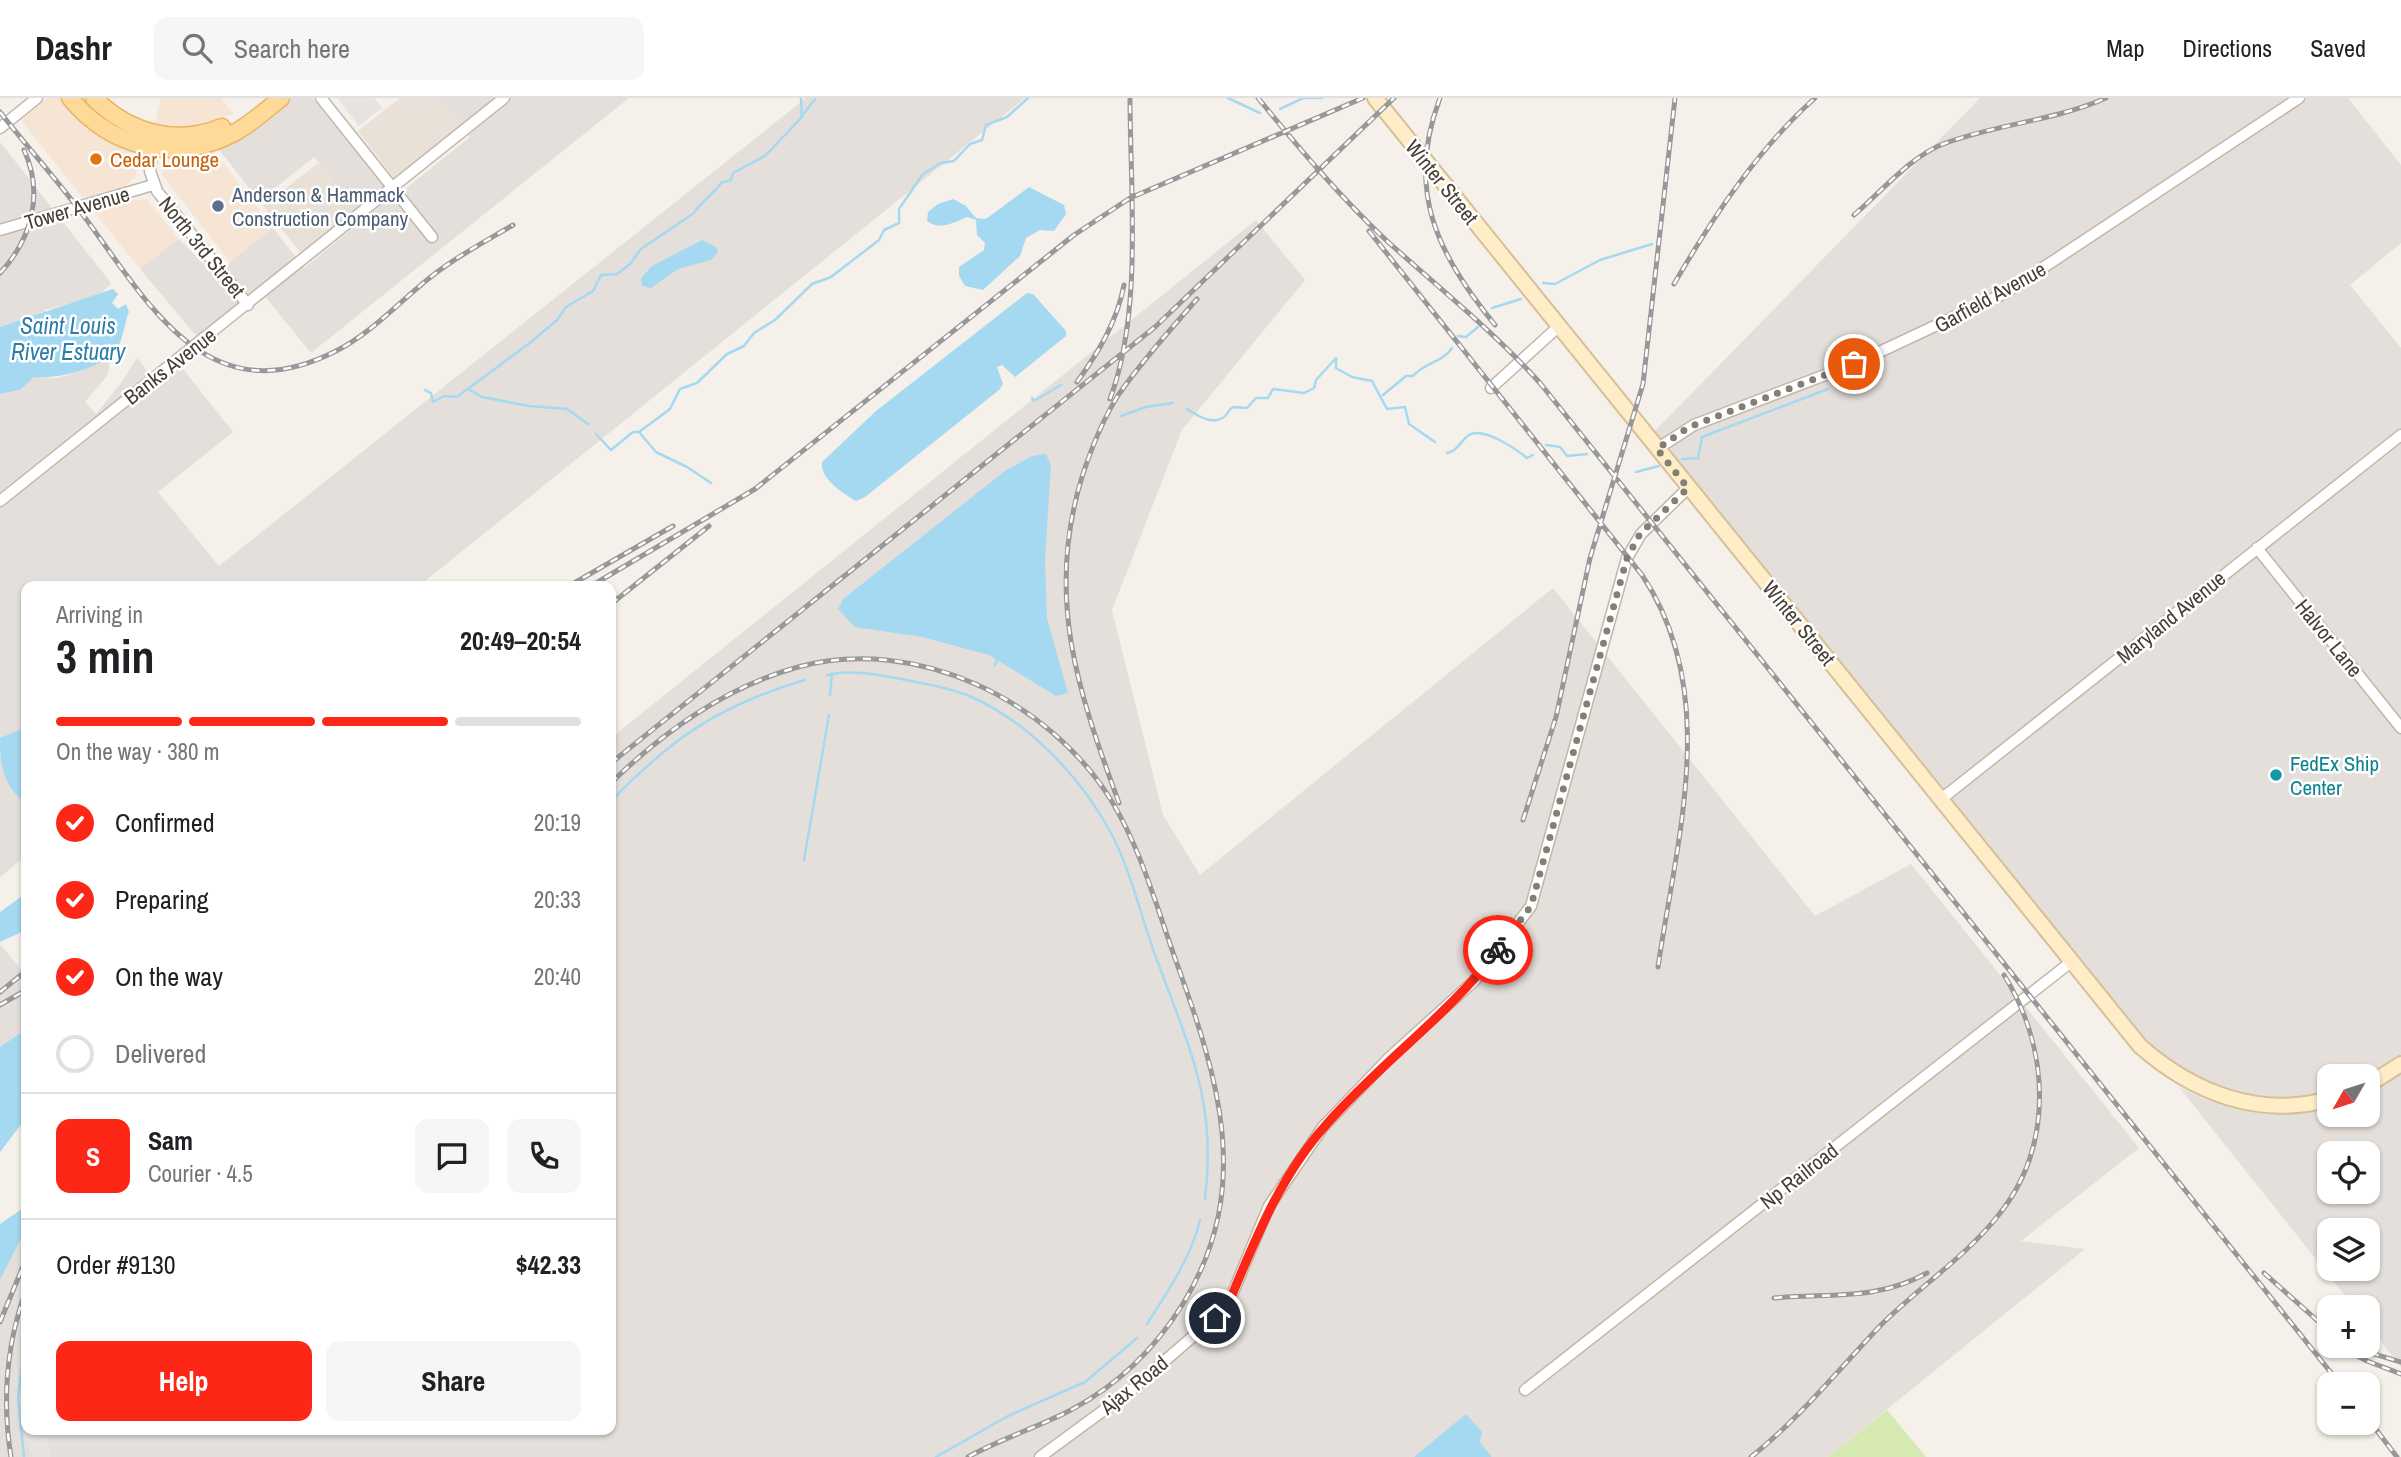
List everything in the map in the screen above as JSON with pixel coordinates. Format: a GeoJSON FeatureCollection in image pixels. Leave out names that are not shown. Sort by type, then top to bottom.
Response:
{"type":"FeatureCollection","features":[{"type":"Feature","properties":{"kind":"main road"},"geometry":{"type":"LineString","coordinates":[[71,98],[90,120],[108,132],[191,148],[216,141],[244,127],[281,98]]}},
{"type":"Feature","properties":{"kind":"main road"},"geometry":{"type":"LineString","coordinates":[[94,98],[153,141],[215,130],[239,118],[264,98]]}},
{"type":"Feature","properties":{"kind":"street"},"geometry":{"type":"LineString","coordinates":[[0,128],[37,98]]}},
{"type":"Feature","properties":{"kind":"street"},"geometry":{"type":"LineString","coordinates":[[321,98],[432,237]]}},
{"type":"Feature","properties":{"kind":"street","name":"Banks Avenue"},"geometry":{"type":"LineString","coordinates":[[0,501],[504,98]]}},
{"type":"Feature","properties":{"kind":"street","name":"Winter Street"},"geometry":{"type":"LineString","coordinates":[[1375,98],[1940,800],[1957,829],[2127,1031],[2160,1063],[2207,1092],[2255,1103],[2294,1105],[2317,1101]]}},
{"type":"Feature","properties":{"kind":"street","name":"Garfield Avenue"},"geometry":{"type":"LineString","coordinates":[[1657,449],[1689,427],[1866,358],[2005,293],[2299,98]]}},
{"type":"Feature","properties":{"kind":"street","name":"North 3rd Street"},"geometry":{"type":"LineString","coordinates":[[153,141],[150,171],[153,185],[248,305]]}},
{"type":"Feature","properties":{"kind":"street","name":"Tower Avenue"},"geometry":{"type":"LineString","coordinates":[[0,230],[153,185]]}},
{"type":"Feature","properties":{"kind":"street"},"geometry":{"type":"LineString","coordinates":[[1492,388],[1559,327]]}},
{"type":"Feature","properties":{"kind":"street","name":"Maryland Avenue"},"geometry":{"type":"LineString","coordinates":[[1940,800],[2401,435]]}},
{"type":"Feature","properties":{"kind":"street","name":"Ajax Road"},"geometry":{"type":"LineString","coordinates":[[1040,1457],[1129,1391],[1227,1307],[1269,1206],[1324,1127],[1390,1057],[1474,981],[1531,906],[1627,558],[1640,534],[1688,488]]}},
{"type":"Feature","properties":{"kind":"street","name":"Halvor Lane"},"geometry":{"type":"LineString","coordinates":[[2257,548],[2401,728]]}},
{"type":"Feature","properties":{"kind":"street","name":"Np Railroad"},"geometry":{"type":"LineString","coordinates":[[1525,1390],[2071,962]]}},
{"type":"Feature","properties":{"kind":"street"},"geometry":{"type":"LineString","coordinates":[[2380,1077],[2401,1063]]}},
{"type":"Feature","properties":{"kind":"shaded area"},"geometry":{"type":"Polygon","coordinates":[[[48,98],[64,98],[135,156],[137,169],[134,178],[125,187],[111,191],[121,202],[146,199],[179,239],[140,269],[20,119],[48,98]]]}},
{"type":"Feature","properties":{"kind":"shaded area"},"geometry":{"type":"Polygon","coordinates":[[[161,98],[221,98],[233,113],[207,126],[178,129],[154,126],[161,98]]]}},
{"type":"Feature","properties":{"kind":"shaded area"},"geometry":{"type":"Polygon","coordinates":[[[290,98],[312,98],[394,198],[470,137],[439,98],[629,98],[311,353],[258,288],[198,338],[140,269],[179,239],[214,275],[273,228],[304,268],[363,220],[314,157],[259,201],[218,148],[247,133],[290,98]]]}},
{"type":"Feature","properties":{"kind":"shaded area"},"geometry":{"type":"Polygon","coordinates":[[[337,98],[374,98],[382,108],[359,126],[337,98]]]}},
{"type":"Feature","properties":{"kind":"shaded area"},"geometry":{"type":"Polygon","coordinates":[[[400,98],[439,98],[461,125],[394,178],[358,131],[400,98]]]}},
{"type":"Feature","properties":{"kind":"shaded area"},"geometry":{"type":"Polygon","coordinates":[[[806,98],[1025,98],[425,581],[21,581],[21,860],[0,877],[0,394],[20,390],[34,377],[58,378],[86,369],[112,353],[107,376],[85,402],[96,414],[137,358],[156,382],[179,364],[233,432],[158,492],[219,566],[806,98]]]}},
{"type":"Feature","properties":{"kind":"shaded area"},"geometry":{"type":"Polygon","coordinates":[[[1980,98],[2348,98],[2401,165],[2401,243],[2350,285],[2401,348],[2401,1057],[2380,1070],[2380,1064],[2317,1064],[2317,1094],[2289,1100],[2246,1096],[2199,1081],[2149,1046],[1653,433],[1980,98]]]}},
{"type":"Feature","properties":{"kind":"shaded area"},"geometry":{"type":"Polygon","coordinates":[[[0,142],[111,283],[92,298],[45,310],[45,314],[0,327],[0,142]]]}},
{"type":"Feature","properties":{"kind":"shaded area"},"geometry":{"type":"Polygon","coordinates":[[[213,150],[273,228],[231,263],[162,175],[164,162],[172,156],[213,150]]]}},
{"type":"Feature","properties":{"kind":"shaded area"},"geometry":{"type":"Polygon","coordinates":[[[318,163],[355,209],[301,253],[263,206],[318,163]]]}},
{"type":"Feature","properties":{"kind":"shaded area"},"geometry":{"type":"Polygon","coordinates":[[[1256,220],[1305,280],[1182,430],[1112,610],[1163,815],[1200,875],[1553,588],[1815,916],[1911,864],[2139,1148],[2021,1241],[2085,1249],[1828,1457],[1492,1457],[1480,1442],[1467,1414],[1414,1457],[0,1457],[0,1280],[21,1239],[21,1435],[616,1435],[616,734],[1256,220]]]}},
{"type":"Feature","properties":{"kind":"shaded area"},"geometry":{"type":"Polygon","coordinates":[[[0,944],[21,969],[21,1032],[0,1047],[0,944]]]}},
{"type":"Feature","properties":{"kind":"shaded area"},"geometry":{"type":"Polygon","coordinates":[[[2401,1072],[2401,1367],[2380,1340],[2380,1295],[2344,1295],[2333,1281],[2380,1281],[2380,1218],[2317,1218],[2317,1260],[2179,1087],[2204,1099],[2253,1112],[2296,1112],[2317,1109],[2317,1127],[2380,1127],[2380,1085],[2401,1072]]]}},
{"type":"Feature","properties":{"kind":"shaded area"},"geometry":{"type":"Polygon","coordinates":[[[26,1435],[47,1435],[51,1457],[32,1457],[26,1435]]]}},
{"type":"Feature","properties":{"kind":"green space"},"geometry":{"type":"Polygon","coordinates":[[[1887,1410],[1926,1457],[1828,1457],[1887,1410]]]}},
{"type":"Feature","properties":{"kind":"water"},"geometry":{"type":"Polygon","coordinates":[[[1029,187],[1064,205],[1066,214],[1054,231],[1040,230],[1026,238],[1020,256],[983,290],[965,286],[959,276],[959,267],[984,250],[985,243],[977,235],[976,220],[967,217],[947,225],[937,225],[927,221],[928,212],[938,204],[953,199],[966,206],[976,218],[986,219],[1029,187]]]}},
{"type":"Feature","properties":{"kind":"water"},"geometry":{"type":"Polygon","coordinates":[[[702,240],[716,247],[718,252],[711,260],[678,269],[651,288],[642,286],[641,278],[652,266],[702,240]]]}},
{"type":"Feature","properties":{"kind":"water","name":"Saint Louis River Estuary"},"geometry":{"type":"Polygon","coordinates":[[[113,289],[118,294],[112,303],[118,309],[126,304],[129,312],[119,344],[110,355],[91,367],[55,376],[34,377],[20,390],[0,394],[0,327],[113,289]]]}},
{"type":"Feature","properties":{"kind":"water"},"geometry":{"type":"Polygon","coordinates":[[[1027,293],[1033,294],[1066,331],[1066,336],[1015,377],[1002,365],[997,367],[1003,384],[999,390],[865,497],[856,501],[828,480],[822,462],[876,411],[1027,293]]]}},
{"type":"Feature","properties":{"kind":"water"},"geometry":{"type":"Polygon","coordinates":[[[1046,454],[1051,466],[1045,560],[1047,618],[1068,693],[1056,696],[989,655],[922,637],[855,627],[838,609],[843,599],[1005,471],[1032,456],[1046,454]]]}},
{"type":"Feature","properties":{"kind":"water"},"geometry":{"type":"Polygon","coordinates":[[[21,729],[21,800],[12,790],[4,774],[0,738],[21,729]]]}},
{"type":"Feature","properties":{"kind":"water"},"geometry":{"type":"Polygon","coordinates":[[[21,897],[21,932],[0,942],[0,912],[21,897]]]}},
{"type":"Feature","properties":{"kind":"water"},"geometry":{"type":"Polygon","coordinates":[[[21,1032],[21,1125],[0,1152],[0,1047],[21,1032]]]}},
{"type":"Feature","properties":{"kind":"water"},"geometry":{"type":"Polygon","coordinates":[[[21,1209],[21,1239],[0,1280],[0,1224],[21,1209]]]}},
{"type":"Feature","properties":{"kind":"water"},"geometry":{"type":"Polygon","coordinates":[[[1466,1414],[1482,1432],[1480,1442],[1492,1457],[1414,1457],[1466,1414]]]}},
{"type":"Feature","properties":{"kind":"waterway"},"geometry":{"type":"LineString","coordinates":[[425,390],[431,393],[433,402],[444,396],[457,397],[531,342],[557,320],[566,307],[593,291],[601,275],[617,274],[630,264],[641,249],[694,213],[721,183],[731,180],[733,173],[765,156],[802,117],[801,98]]}},
{"type":"Feature","properties":{"kind":"waterway"},"geometry":{"type":"LineString","coordinates":[[801,117],[816,98]]}},
{"type":"Feature","properties":{"kind":"waterway"},"geometry":{"type":"LineString","coordinates":[[639,432],[670,409],[680,389],[697,383],[727,354],[744,346],[754,333],[775,320],[812,284],[831,277],[879,240],[884,230],[899,223],[899,209],[923,174],[941,163],[954,161],[970,144],[982,140],[986,125],[1007,117],[1028,98]]}},
{"type":"Feature","properties":{"kind":"waterway"},"geometry":{"type":"LineString","coordinates":[[1228,98],[1260,113]]}},
{"type":"Feature","properties":{"kind":"waterway"},"geometry":{"type":"LineString","coordinates":[[1280,109],[1303,98],[1322,98]]}},
{"type":"Feature","properties":{"kind":"waterway"},"geometry":{"type":"LineString","coordinates":[[1543,283],[1555,284],[1600,260],[1652,244]]}},
{"type":"Feature","properties":{"kind":"waterway"},"geometry":{"type":"LineString","coordinates":[[1492,308],[1521,299]]}},
{"type":"Feature","properties":{"kind":"waterway"},"geometry":{"type":"LineString","coordinates":[[1458,336],[1466,337],[1478,327]]}},
{"type":"Feature","properties":{"kind":"waterway"},"geometry":{"type":"LineString","coordinates":[[1383,395],[1406,376],[1413,376],[1452,348]]}},
{"type":"Feature","properties":{"kind":"waterway"},"geometry":{"type":"LineString","coordinates":[[1187,409],[1206,419],[1217,420],[1233,407],[1247,408],[1256,398],[1268,398],[1273,389],[1304,393],[1314,388],[1316,380],[1336,358],[1336,368],[1352,377],[1372,381],[1387,409],[1405,407],[1409,424],[1435,442]]}},
{"type":"Feature","properties":{"kind":"waterway"},"geometry":{"type":"LineString","coordinates":[[1032,398],[1034,401],[1061,385]]}},
{"type":"Feature","properties":{"kind":"waterway"},"geometry":{"type":"LineString","coordinates":[[1682,459],[1698,458],[1702,437],[1828,389]]}},
{"type":"Feature","properties":{"kind":"waterway"},"geometry":{"type":"LineString","coordinates":[[470,390],[482,397],[529,406],[567,409],[588,424]]}},
{"type":"Feature","properties":{"kind":"waterway"},"geometry":{"type":"LineString","coordinates":[[1121,416],[1146,407],[1173,403]]}},
{"type":"Feature","properties":{"kind":"waterway"},"geometry":{"type":"LineString","coordinates":[[596,434],[611,450],[633,432],[639,432],[656,452],[687,467],[711,483]]}},
{"type":"Feature","properties":{"kind":"waterway"},"geometry":{"type":"LineString","coordinates":[[1447,453],[1475,433],[1491,436],[1527,458],[1533,455]]}},
{"type":"Feature","properties":{"kind":"waterway"},"geometry":{"type":"LineString","coordinates":[[1546,445],[1560,447],[1567,456],[1587,454]]}},
{"type":"Feature","properties":{"kind":"waterway"},"geometry":{"type":"LineString","coordinates":[[1636,472],[1659,466]]}},
{"type":"Feature","properties":{"kind":"waterway"},"geometry":{"type":"LineString","coordinates":[[995,665],[997,660]]}},
{"type":"Feature","properties":{"kind":"waterway"},"geometry":{"type":"LineString","coordinates":[[830,695],[832,674]]}},
{"type":"Feature","properties":{"kind":"waterway"},"geometry":{"type":"LineString","coordinates":[[827,675],[874,674],[967,695],[1011,719],[1031,735],[1068,771],[1084,791],[1111,833],[1125,864],[1190,1050],[1204,1105],[1207,1134],[1205,1199]]}},
{"type":"Feature","properties":{"kind":"waterway"},"geometry":{"type":"LineString","coordinates":[[616,796],[677,741],[699,726],[748,700],[805,680]]}},
{"type":"Feature","properties":{"kind":"waterway"},"geometry":{"type":"LineString","coordinates":[[804,860],[829,715]]}},
{"type":"Feature","properties":{"kind":"waterway"},"geometry":{"type":"LineString","coordinates":[[1147,1324],[1185,1261],[1200,1220]]}},
{"type":"Feature","properties":{"kind":"waterway"},"geometry":{"type":"LineString","coordinates":[[936,1457],[1008,1416],[1085,1382],[1137,1338]]}},
{"type":"Feature","properties":{"kind":"waterway"},"geometry":{"type":"LineString","coordinates":[[21,1372],[18,1398],[21,1428]]}},
{"type":"Feature","properties":{"kind":"waterway"},"geometry":{"type":"LineString","coordinates":[[22,1435],[24,1457]]}},
{"type":"Feature","properties":{"kind":"railway"},"geometry":{"type":"LineString","coordinates":[[1110,399],[1120,365],[1131,290],[1130,98]]}},
{"type":"Feature","properties":{"kind":"railway"},"geometry":{"type":"LineString","coordinates":[[1258,98],[1353,207],[1485,328],[1540,383],[2330,1372]]}},
{"type":"Feature","properties":{"kind":"railway"},"geometry":{"type":"LineString","coordinates":[[599,581],[755,489],[1074,235],[1130,198],[1363,98]]}},
{"type":"Feature","properties":{"kind":"railway"},"geometry":{"type":"LineString","coordinates":[[616,759],[1155,327],[1394,98]]}},
{"type":"Feature","properties":{"kind":"railway"},"geometry":{"type":"LineString","coordinates":[[1440,98],[1430,131],[1426,162],[1427,191],[1433,219],[1457,272],[1495,325]]}},
{"type":"Feature","properties":{"kind":"railway"},"geometry":{"type":"LineString","coordinates":[[1523,820],[1556,717],[1590,558],[1643,384],[1675,98]]}},
{"type":"Feature","properties":{"kind":"railway"},"geometry":{"type":"LineString","coordinates":[[1674,284],[1737,185],[1774,140],[1815,98]]}},
{"type":"Feature","properties":{"kind":"railway"},"geometry":{"type":"LineString","coordinates":[[1854,215],[1907,166],[1943,144],[2066,112],[2106,98]]}},
{"type":"Feature","properties":{"kind":"railway"},"geometry":{"type":"LineString","coordinates":[[0,112],[76,205],[160,316],[187,342],[218,361],[252,370],[291,368],[349,344],[442,269],[513,225]]}},
{"type":"Feature","properties":{"kind":"railway"},"geometry":{"type":"LineString","coordinates":[[0,273],[20,245],[32,215],[33,183],[24,150]]}},
{"type":"Feature","properties":{"kind":"railway"},"geometry":{"type":"LineString","coordinates":[[1369,231],[1642,575],[1666,620],[1680,668],[1687,717],[1687,766],[1675,867],[1658,967]]}},
{"type":"Feature","properties":{"kind":"railway"},"geometry":{"type":"LineString","coordinates":[[1077,382],[1106,336],[1117,312],[1124,285]]}},
{"type":"Feature","properties":{"kind":"railway"},"geometry":{"type":"LineString","coordinates":[[1119,803],[1091,722],[1071,643],[1066,563],[1071,521],[1089,456],[1113,404],[1147,358],[1197,299]]}},
{"type":"Feature","properties":{"kind":"railway"},"geometry":{"type":"LineString","coordinates":[[578,581],[673,526]]}},
{"type":"Feature","properties":{"kind":"railway"},"geometry":{"type":"LineString","coordinates":[[616,600],[709,526]]}},
{"type":"Feature","properties":{"kind":"railway"},"geometry":{"type":"LineString","coordinates":[[616,778],[674,729],[746,686],[798,667],[843,659],[888,660],[933,669],[976,684],[1016,706],[1053,733],[1085,764],[1122,819],[1140,858],[1205,1047],[1222,1132],[1223,1174],[1218,1216],[1205,1259],[1184,1302],[1161,1335],[1134,1364],[1087,1401],[968,1457]]}},
{"type":"Feature","properties":{"kind":"railway"},"geometry":{"type":"LineString","coordinates":[[0,992],[21,975]]}},
{"type":"Feature","properties":{"kind":"railway"},"geometry":{"type":"LineString","coordinates":[[1751,1457],[1802,1410],[1895,1311],[1984,1232],[2016,1190],[2029,1160],[2037,1129],[2039,1098],[2037,1066],[2030,1034],[2004,975]]}},
{"type":"Feature","properties":{"kind":"railway"},"geometry":{"type":"LineString","coordinates":[[0,1005],[21,993]]}},
{"type":"Feature","properties":{"kind":"railway"},"geometry":{"type":"LineString","coordinates":[[0,1322],[21,1271]]}},
{"type":"Feature","properties":{"kind":"railway"},"geometry":{"type":"LineString","coordinates":[[1774,1298],[1871,1292],[1908,1282],[1927,1273]]}},
{"type":"Feature","properties":{"kind":"railway"},"geometry":{"type":"LineString","coordinates":[[2264,1273],[2317,1320]]}},
{"type":"Feature","properties":{"kind":"railway"},"geometry":{"type":"LineString","coordinates":[[11,1457],[7,1415],[8,1373],[21,1305]]}},
{"type":"Feature","properties":{"kind":"railway"},"geometry":{"type":"LineString","coordinates":[[2380,1356],[2401,1362]]}},
{"type":"Feature","properties":{"kind":"railway"},"geometry":{"type":"LineString","coordinates":[[2361,1358],[2401,1374]]}},
{"type":"Feature","properties":{"kind":"railway"},"geometry":{"type":"LineString","coordinates":[[2380,1435],[2397,1457]]}},
{"type":"Feature","properties":{"kind":"way so far"},"geometry":{"type":"LineString","coordinates":[[1498,950],[1531,906],[1627,558],[1640,534],[1688,488],[1657,449],[1689,427],[1854,364]]}},
{"type":"Feature","properties":{"kind":"place","name":"Cedar Lounge"},"geometry":{"type":"Point","coordinates":[96,159]}},
{"type":"Feature","properties":{"kind":"place","name":"Anderson & Hammack Construction Company"},"geometry":{"type":"Point","coordinates":[218,206]}},
{"type":"Feature","properties":{"kind":"place","name":"FedEx Ship Center"},"geometry":{"type":"Point","coordinates":[2276,775]}},
{"type":"Feature","properties":{"kind":"route"},"geometry":{"type":"LineString","coordinates":[[1215,1318],[1227,1307],[1269,1206],[1324,1127],[1390,1057],[1474,981],[1498,950]]}}]}
